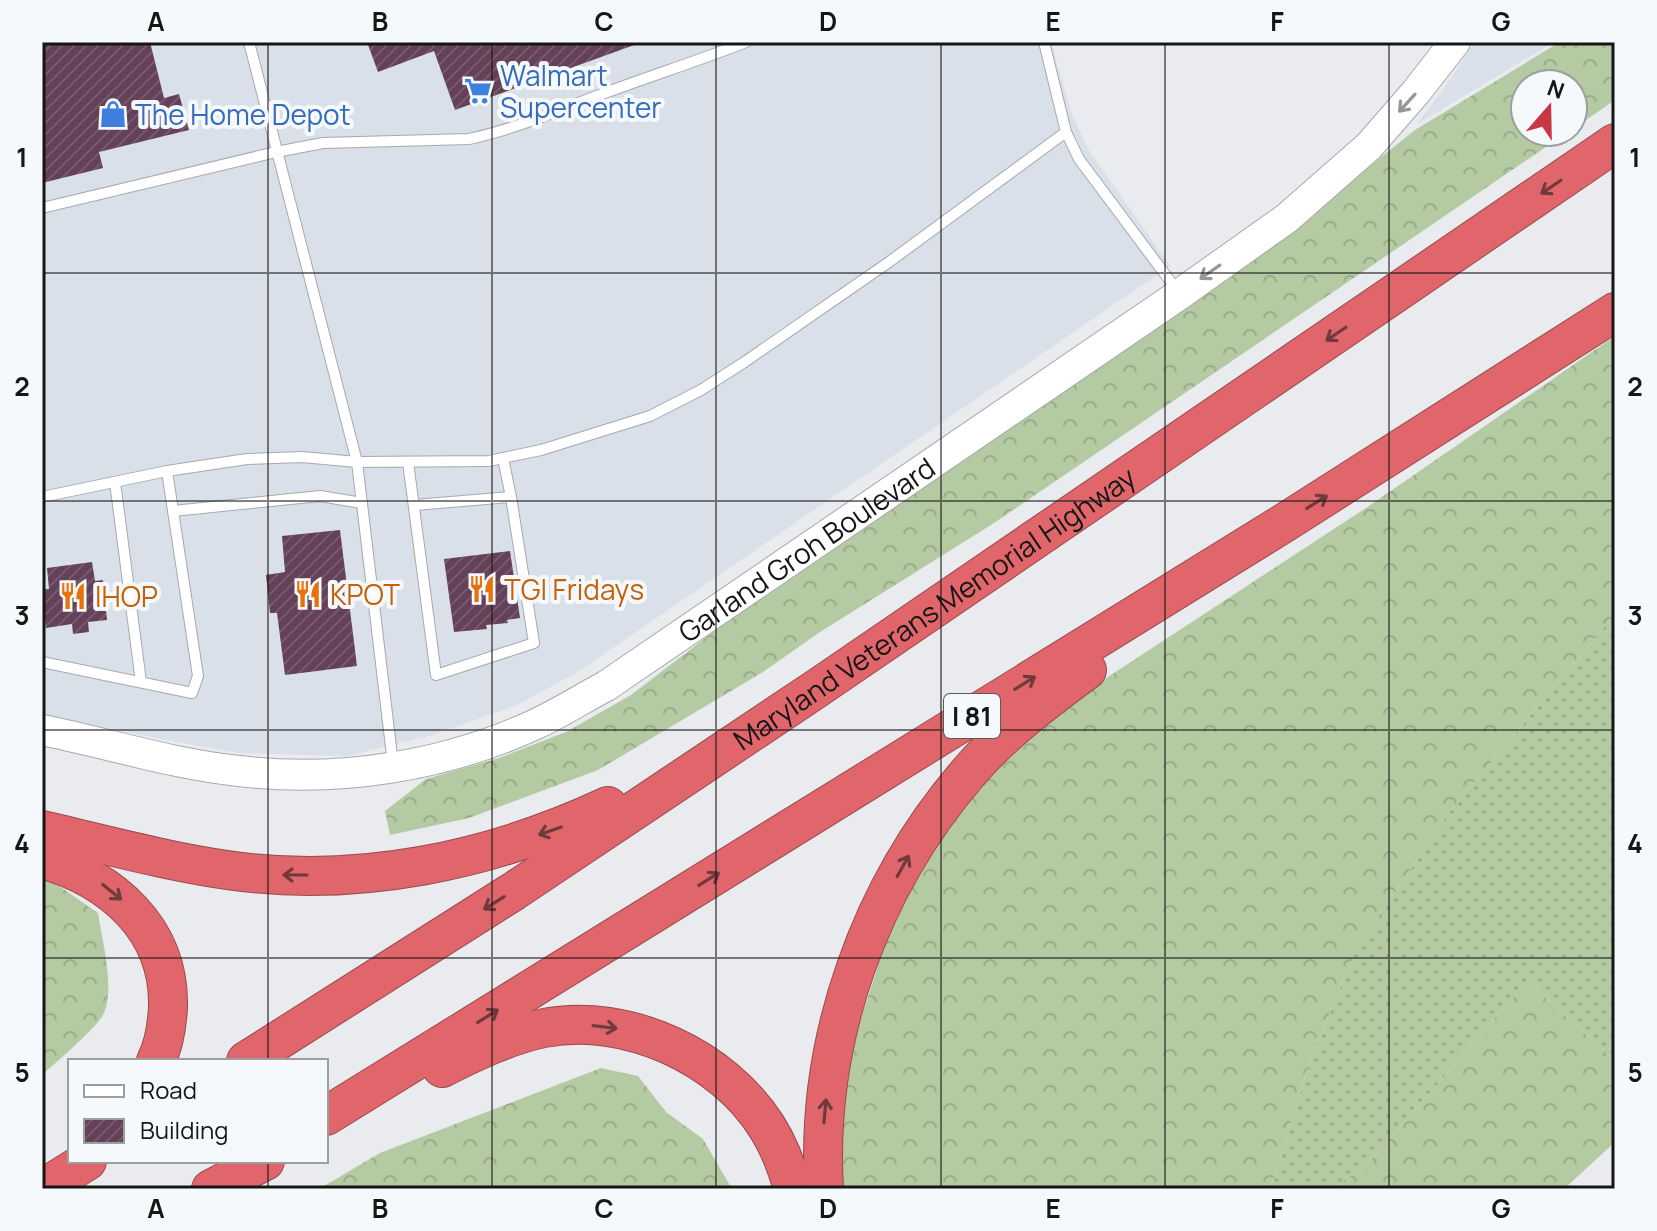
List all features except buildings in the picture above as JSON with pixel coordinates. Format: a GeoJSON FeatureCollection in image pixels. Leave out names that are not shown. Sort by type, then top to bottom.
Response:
{"type":"FeatureCollection","features":[{"type":"Feature","properties":{"kind":"highway","name":"Maryland Veterans Memorial Highway"},"geometry":{"type":"LineString","coordinates":[[249,1059],[514,891],[816,689],[1615,143]]}},
{"type":"Feature","properties":{"kind":"highway","name":"I 81"},"geometry":{"type":"LineString","coordinates":[[328,1115],[1284,523],[1615,312]]}},
{"type":"Feature","properties":{"kind":"highway"},"geometry":{"type":"LineString","coordinates":[[824,1189],[824,1123],[829,1063],[846,995],[870,930],[905,861],[932,818],[970,771],[1060,690],[1284,523]]}},
{"type":"Feature","properties":{"kind":"highway"},"geometry":{"type":"LineString","coordinates":[[42,830],[197,865],[281,875],[339,875],[460,859],[555,830],[607,807],[816,689]]}},
{"type":"Feature","properties":{"kind":"highway"},"geometry":{"type":"LineString","coordinates":[[42,859],[102,884],[131,908],[151,933],[163,960],[168,992],[168,1022],[157,1059]]}},
{"type":"Feature","properties":{"kind":"highway"},"geometry":{"type":"LineString","coordinates":[[328,1128],[469,1054],[513,1037],[545,1028],[587,1025],[629,1030],[701,1061],[734,1088],[766,1126],[785,1163],[793,1189]]}},
{"type":"Feature","properties":{"kind":"highway"},"geometry":{"type":"LineString","coordinates":[[42,1171],[68,1152]]}},
{"type":"Feature","properties":{"kind":"highway"},"geometry":{"type":"LineString","coordinates":[[42,1189],[84,1163]]}},
{"type":"Feature","properties":{"kind":"highway"},"geometry":{"type":"LineString","coordinates":[[209,1189],[250,1163]]}},
{"type":"Feature","properties":{"kind":"highway"},"geometry":{"type":"LineString","coordinates":[[209,1189],[261,1163]]}},
{"type":"Feature","properties":{"kind":"street","name":"Garland Groh Boulevard"},"geometry":{"type":"LineString","coordinates":[[42,730],[240,772],[341,773],[394,768],[468,750],[536,724],[606,686],[1287,218],[1369,146],[1455,42]]}},
{"type":"Feature","properties":{"kind":"lane"},"geometry":{"type":"LineString","coordinates":[[249,42],[357,462],[394,768]]}},
{"type":"Feature","properties":{"kind":"lane"},"geometry":{"type":"LineString","coordinates":[[42,208],[323,143],[469,139],[488,135],[547,117],[746,42]]}},
{"type":"Feature","properties":{"kind":"lane"},"geometry":{"type":"LineString","coordinates":[[1044,42],[1066,132],[1079,159],[1180,294]]}},
{"type":"Feature","properties":{"kind":"lane"},"geometry":{"type":"LineString","coordinates":[[42,497],[167,471],[247,459],[302,457],[357,462],[489,461],[541,450],[650,416],[701,390],[889,262],[1066,132]]}},
{"type":"Feature","properties":{"kind":"lane"},"geometry":{"type":"LineString","coordinates":[[408,462],[436,675],[534,643],[503,458]]}},
{"type":"Feature","properties":{"kind":"lane"},"geometry":{"type":"LineString","coordinates":[[42,662],[192,693],[198,676],[167,471]]}},
{"type":"Feature","properties":{"kind":"lane"},"geometry":{"type":"LineString","coordinates":[[115,482],[141,682]]}},
{"type":"Feature","properties":{"kind":"lane"},"geometry":{"type":"LineString","coordinates":[[173,511],[320,496],[362,503]]}},
{"type":"Feature","properties":{"kind":"lane"},"geometry":{"type":"LineString","coordinates":[[415,505],[511,497]]}},
{"type":"Feature","properties":{"kind":"shaded area"},"geometry":{"type":"Polygon","coordinates":[[[42,42],[1051,42],[1071,112],[1088,149],[1170,266],[576,673],[517,705],[432,735],[347,756],[239,753],[161,739],[42,714],[42,42]]]}},
{"type":"Feature","properties":{"kind":"shaded area"},"geometry":{"type":"Polygon","coordinates":[[[1475,42],[1554,42],[1417,124],[1475,42]]]}},
{"type":"Feature","properties":{"kind":"green space"},"geometry":{"type":"Polygon","coordinates":[[[1560,42],[1615,42],[1615,100],[1589,118],[1589,68],[1517,68],[1560,42]]]}},
{"type":"Feature","properties":{"kind":"green space"},"geometry":{"type":"Polygon","coordinates":[[[1509,73],[1509,148],[1545,148],[994,523],[820,632],[763,672],[598,770],[469,818],[390,835],[385,811],[426,779],[499,758],[566,732],[631,695],[785,577],[1325,202],[1415,130],[1509,73]]]}},
{"type":"Feature","properties":{"kind":"green space"},"geometry":{"type":"Polygon","coordinates":[[[1615,336],[1615,614],[1448,814],[1357,948],[1311,1058],[1270,1189],[840,1189],[846,1065],[897,907],[967,797],[1059,709],[1369,506],[1615,336]]]}},
{"type":"Feature","properties":{"kind":"green space"},"geometry":{"type":"Polygon","coordinates":[[[1615,614],[1615,1060],[1527,981],[1365,1167],[1330,1189],[1270,1189],[1311,1058],[1357,948],[1448,814],[1615,614]]]}},
{"type":"Feature","properties":{"kind":"green space"},"geometry":{"type":"Polygon","coordinates":[[[42,874],[98,913],[107,963],[108,990],[107,1003],[100,1019],[42,1075],[42,874]]]}},
{"type":"Feature","properties":{"kind":"green space"},"geometry":{"type":"Polygon","coordinates":[[[1527,981],[1615,1060],[1615,1142],[1564,1189],[1330,1189],[1365,1167],[1527,981]]]}},
{"type":"Feature","properties":{"kind":"green space"},"geometry":{"type":"Polygon","coordinates":[[[601,1068],[638,1076],[666,1112],[703,1139],[732,1189],[319,1189],[380,1153],[601,1068]]]}},
{"type":"Feature","properties":{"kind":"place","name":"Walmart Supercenter"},"geometry":{"type":"Point","coordinates":[478,91]}},
{"type":"Feature","properties":{"kind":"place","name":"The Home Depot"},"geometry":{"type":"Point","coordinates":[113,114]}},
{"type":"Feature","properties":{"kind":"place","name":"TGI Fridays"},"geometry":{"type":"Point","coordinates":[482,589]}},
{"type":"Feature","properties":{"kind":"place","name":"KPOT"},"geometry":{"type":"Point","coordinates":[308,594]}},
{"type":"Feature","properties":{"kind":"place","name":"IHOP"},"geometry":{"type":"Point","coordinates":[73,596]}}]}
